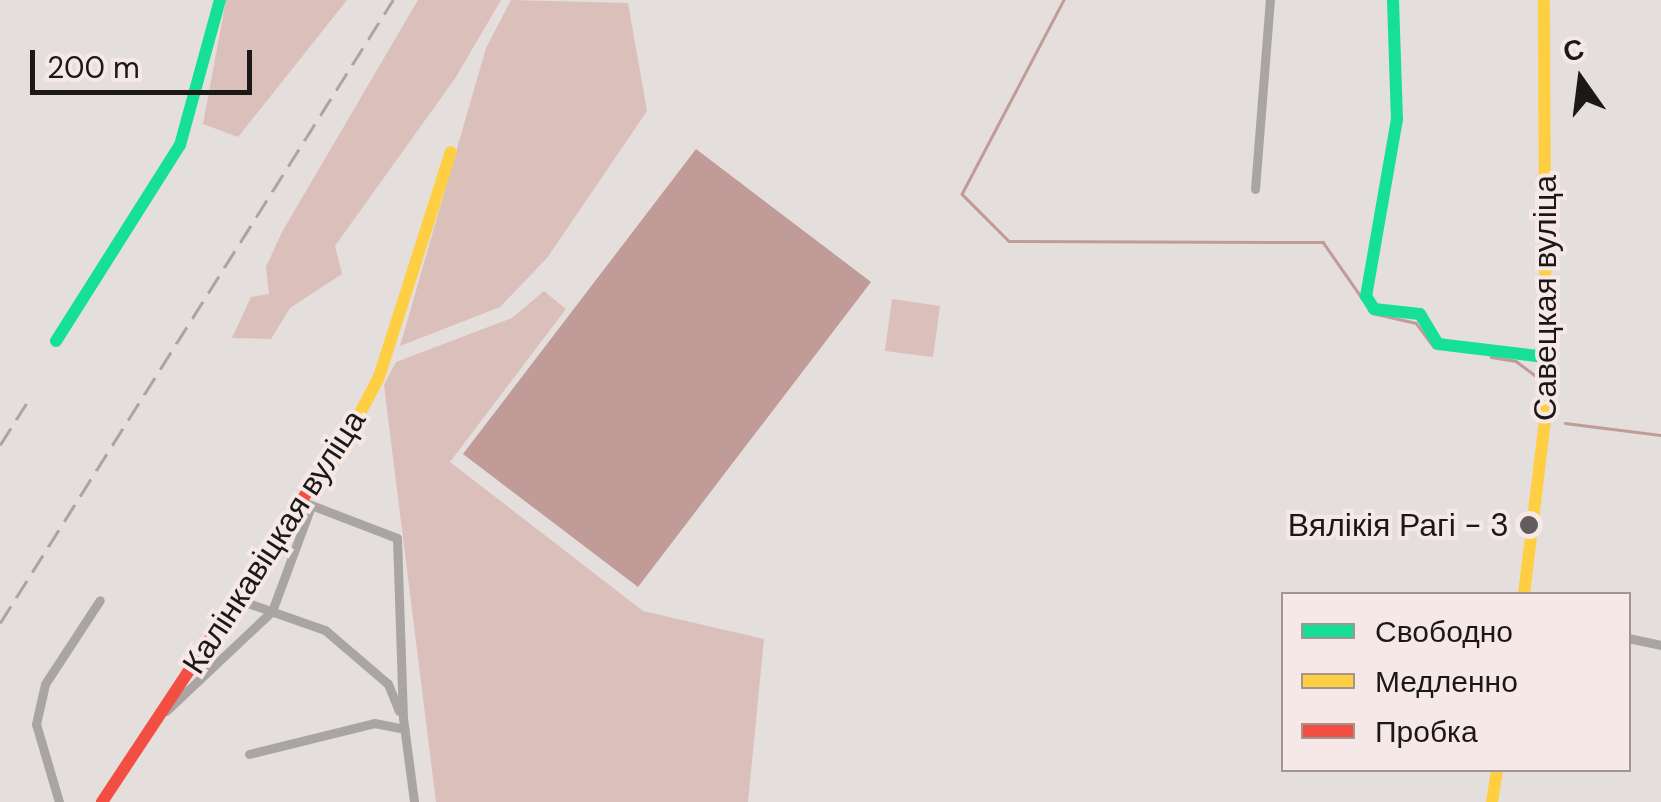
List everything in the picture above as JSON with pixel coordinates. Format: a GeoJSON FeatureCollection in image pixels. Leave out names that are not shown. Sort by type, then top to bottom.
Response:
{"type":"FeatureCollection","features":[{"type":"Feature","properties":{"kind":"street"},"geometry":{"type":"LineString","coordinates":[[56,342],[180,145],[220,0]]}},
{"type":"Feature","properties":{"kind":"street"},"geometry":{"type":"LineString","coordinates":[[1255,188],[1270,0]]}},
{"type":"Feature","properties":{"kind":"street"},"geometry":{"type":"LineString","coordinates":[[1393,0],[1397,120],[1366,296],[1374,308],[1420,314],[1438,344],[1546,357]]}},
{"type":"Feature","properties":{"kind":"street","name":"Савецкая вуліца"},"geometry":{"type":"LineString","coordinates":[[1524,592],[1544,451],[1544,0]]}},
{"type":"Feature","properties":{"kind":"street","name":"Калінкавіцкая вуліца"},"geometry":{"type":"LineString","coordinates":[[102,802],[236,599],[336,458],[379,377],[451,152]]}},
{"type":"Feature","properties":{"kind":"street"},"geometry":{"type":"LineString","coordinates":[[163,714],[272,611],[304,503],[398,538],[402,718],[414,802]]}},
{"type":"Feature","properties":{"kind":"street"},"geometry":{"type":"LineString","coordinates":[[236,599],[324,630],[362,657],[388,684],[402,718]]}},
{"type":"Feature","properties":{"kind":"street"},"geometry":{"type":"LineString","coordinates":[[59,802],[36,724],[45,684],[100,600]]}},
{"type":"Feature","properties":{"kind":"street"},"geometry":{"type":"LineString","coordinates":[[1631,639],[1661,645]]}},
{"type":"Feature","properties":{"kind":"street"},"geometry":{"type":"LineString","coordinates":[[248,754],[374,723],[404,730]]}},
{"type":"Feature","properties":{"kind":"street"},"geometry":{"type":"LineString","coordinates":[[1492,802],[1497,772]]}},
{"type":"Feature","properties":{"kind":"shaded area"},"geometry":{"type":"Polygon","coordinates":[[[226,0],[347,0],[238,137],[203,124],[226,0]]]}},
{"type":"Feature","properties":{"kind":"shaded area"},"geometry":{"type":"Polygon","coordinates":[[[418,0],[501,0],[456,77],[335,246],[342,274],[290,308],[271,339],[232,338],[251,297],[269,294],[266,267],[282,232],[418,0]]]}},
{"type":"Feature","properties":{"kind":"shaded area"},"geometry":{"type":"Polygon","coordinates":[[[511,0],[628,3],[647,111],[547,258],[500,307],[400,346],[486,48],[511,0]]]}},
{"type":"Feature","properties":{"kind":"shaded area"},"geometry":{"type":"Polygon","coordinates":[[[696,149],[871,282],[638,587],[463,454],[696,149]]]}},
{"type":"Feature","properties":{"kind":"shaded area"},"geometry":{"type":"Polygon","coordinates":[[[544,291],[566,309],[450,462],[643,611],[764,639],[748,802],[436,802],[384,385],[396,362],[512,318],[544,291]]]}},
{"type":"Feature","properties":{"kind":"shaded area"},"geometry":{"type":"Polygon","coordinates":[[[892,299],[940,306],[933,357],[885,351],[892,299]]]}},
{"type":"Feature","properties":{"kind":"waterway"},"geometry":{"type":"LineString","coordinates":[[1064,0],[962,194],[1009,241],[1323,242],[1362,298]]}},
{"type":"Feature","properties":{"kind":"waterway"},"geometry":{"type":"LineString","coordinates":[[1372,313],[1416,323],[1434,347]]}},
{"type":"Feature","properties":{"kind":"waterway"},"geometry":{"type":"LineString","coordinates":[[1491,357],[1516,361],[1536,376]]}},
{"type":"Feature","properties":{"kind":"waterway"},"geometry":{"type":"LineString","coordinates":[[1565,423],[1661,435]]}},
{"type":"Feature","properties":{"kind":"railway"},"geometry":{"type":"LineString","coordinates":[[0,623],[393,0]]}},
{"type":"Feature","properties":{"kind":"railway"},"geometry":{"type":"LineString","coordinates":[[0,445],[26,404]]}},
{"type":"Feature","properties":{"kind":"traffic: fast"},"geometry":{"type":"LineString","coordinates":[[56,341],[180,145],[220,0]]}},
{"type":"Feature","properties":{"kind":"traffic: fast"},"geometry":{"type":"LineString","coordinates":[[1393,0],[1397,119],[1366,296],[1374,309],[1420,314],[1438,344],[1545,357]]}},
{"type":"Feature","properties":{"kind":"traffic: slow"},"geometry":{"type":"LineString","coordinates":[[1524,592],[1546,413],[1544,0]]}},
{"type":"Feature","properties":{"kind":"traffic: slow"},"geometry":{"type":"LineString","coordinates":[[310,488],[336,459],[379,377],[451,152]]}},
{"type":"Feature","properties":{"kind":"traffic: slow"},"geometry":{"type":"LineString","coordinates":[[1492,802],[1497,772]]}},
{"type":"Feature","properties":{"kind":"traffic: jam"},"geometry":{"type":"LineString","coordinates":[[102,802],[310,488]]}},
{"type":"Feature","properties":{"kind":"place","name":"Вялікія Рагі - 3"},"geometry":{"type":"Point","coordinates":[1529,525]}}]}
